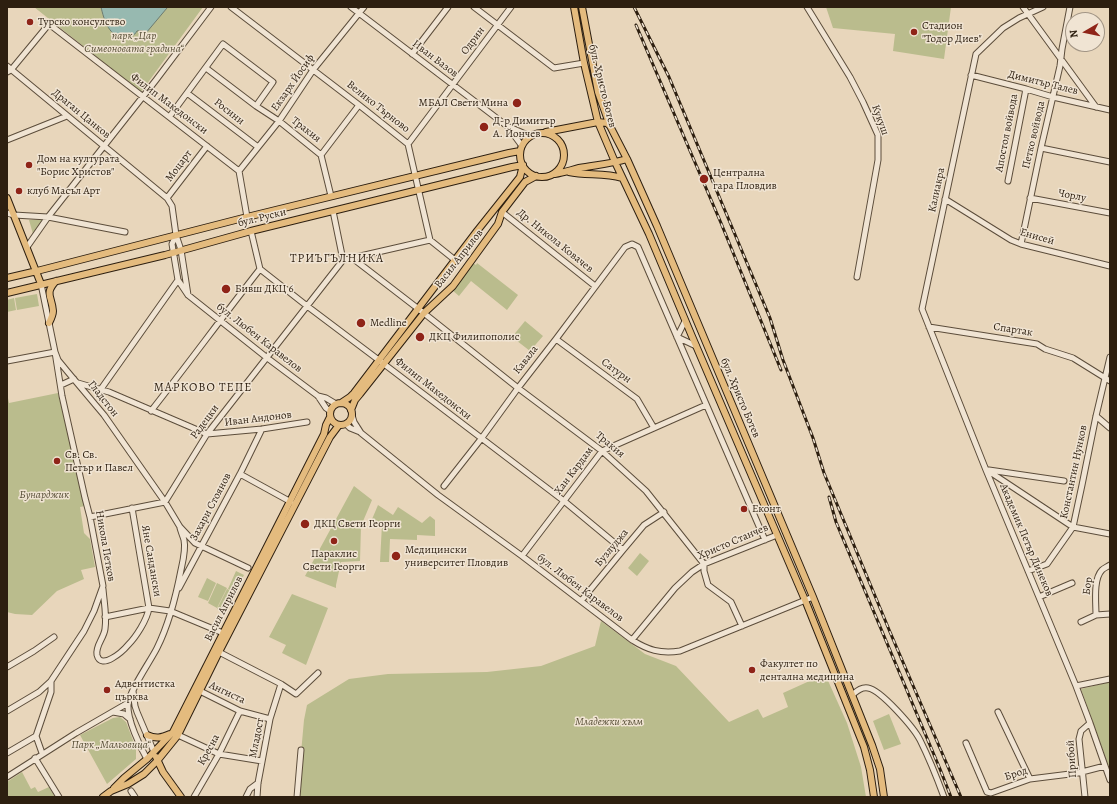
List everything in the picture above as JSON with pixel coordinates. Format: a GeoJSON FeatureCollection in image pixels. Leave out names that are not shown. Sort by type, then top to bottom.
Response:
{"type":"FeatureCollection","features":[{"type":"Feature","properties":{"kind":"main road","name":"бул. Христо Ботев"},"geometry":{"type":"LineString","coordinates":[[574,7],[584,63],[598,122],[622,178],[649,234],[805,600],[864,747],[870,770],[874,797]]}},
{"type":"Feature","properties":{"kind":"main road","name":"бул. Христо Ботев"},"geometry":{"type":"LineString","coordinates":[[582,7],[598,92],[610,126],[627,158],[657,226],[813,597],[878,760],[884,797]]}},
{"type":"Feature","properties":{"kind":"main road"},"geometry":{"type":"LineString","coordinates":[[584,124],[596,113]]}},
{"type":"Feature","properties":{"kind":"main road"},"geometry":{"type":"LineString","coordinates":[[610,126],[607,123],[598,122],[530,136],[521,148],[522,165],[529,173],[542,178],[569,172],[578,168],[615,162],[627,158]]}},
{"type":"Feature","properties":{"kind":"main road"},"geometry":{"type":"LineString","coordinates":[[542,133],[553,135],[557,138],[561,142],[564,152],[564,163],[553,175]]}},
{"type":"Feature","properties":{"kind":"main road","name":"бул. Руски"},"geometry":{"type":"LineString","coordinates":[[7,278],[331,196],[509,153],[521,148]]}},
{"type":"Feature","properties":{"kind":"main road","name":"бул. Руски"},"geometry":{"type":"LineString","coordinates":[[7,293],[419,189],[522,165]]}},
{"type":"Feature","properties":{"kind":"main road","name":"Васил Априлов"},"geometry":{"type":"LineString","coordinates":[[351,413],[355,400],[418,308],[520,176],[522,165]]}},
{"type":"Feature","properties":{"kind":"main road"},"geometry":{"type":"LineString","coordinates":[[569,172],[576,174],[615,175],[622,178]]}},
{"type":"Feature","properties":{"kind":"main road","name":"Васил Априлов"},"geometry":{"type":"LineString","coordinates":[[338,403],[350,397],[354,393],[424,313],[453,286],[498,224],[502,212],[525,182],[536,176]]}},
{"type":"Feature","properties":{"kind":"main road","name":"Гладстон"},"geometry":{"type":"LineString","coordinates":[[7,198],[42,284]]}},
{"type":"Feature","properties":{"kind":"main road"},"geometry":{"type":"LineString","coordinates":[[49,323],[53,312],[49,290],[56,281]]}},
{"type":"Feature","properties":{"kind":"main road"},"geometry":{"type":"LineString","coordinates":[[338,403],[346,404],[351,413],[351,418],[343,424],[332,421],[330,414],[332,407],[338,403]]}},
{"type":"Feature","properties":{"kind":"main road","name":"Васил Априлов"},"geometry":{"type":"LineString","coordinates":[[103,797],[176,734],[223,633],[324,434],[330,414]]}},
{"type":"Feature","properties":{"kind":"main road","name":"Васил Априлов"},"geometry":{"type":"LineString","coordinates":[[111,791],[128,784],[155,763],[176,734],[200,691],[330,437],[343,424]]}},
{"type":"Feature","properties":{"kind":"main road"},"geometry":{"type":"LineString","coordinates":[[147,735],[160,738],[176,734]]}},
{"type":"Feature","properties":{"kind":"main road"},"geometry":{"type":"LineString","coordinates":[[154,752],[155,763]]}},
{"type":"Feature","properties":{"kind":"main road"},"geometry":{"type":"LineString","coordinates":[[147,759],[155,763],[163,772],[180,797]]}},
{"type":"Feature","properties":{"kind":"street"},"geometry":{"type":"LineString","coordinates":[[27,247],[48,217],[211,7]]}},
{"type":"Feature","properties":{"kind":"street","name":"Велико Търново"},"geometry":{"type":"LineString","coordinates":[[231,7],[408,144],[430,240]]}},
{"type":"Feature","properties":{"kind":"street","name":"Иван Вазов"},"geometry":{"type":"LineString","coordinates":[[351,7],[507,126],[530,136]]}},
{"type":"Feature","properties":{"kind":"street","name":"Екзарх Йосиф"},"geometry":{"type":"LineString","coordinates":[[239,171],[279,121],[313,70],[364,7]]}},
{"type":"Feature","properties":{"kind":"street"},"geometry":{"type":"LineString","coordinates":[[412,54],[448,7]]}},
{"type":"Feature","properties":{"kind":"street"},"geometry":{"type":"LineString","coordinates":[[474,7],[554,68],[584,63]]}},
{"type":"Feature","properties":{"kind":"street","name":"Одрин"},"geometry":{"type":"LineString","coordinates":[[408,144],[511,7]]}},
{"type":"Feature","properties":{"kind":"street","name":"Кукуш"},"geometry":{"type":"LineString","coordinates":[[806,7],[850,78],[863,102],[878,136],[878,160],[857,277]]}},
{"type":"Feature","properties":{"kind":"street"},"geometry":{"type":"LineString","coordinates":[[1023,7],[1096,107]]}},
{"type":"Feature","properties":{"kind":"street","name":"Калиакра"},"geometry":{"type":"LineString","coordinates":[[922,309],[976,54],[1003,28],[1019,18],[1043,7]]}},
{"type":"Feature","properties":{"kind":"street","name":"Петко войвода"},"geometry":{"type":"LineString","coordinates":[[1021,244],[1053,97],[1070,7]]}},
{"type":"Feature","properties":{"kind":"street","name":"Филип Македонски"},"geometry":{"type":"LineString","coordinates":[[8,69],[49,24],[142,97],[170,116],[239,171]]}},
{"type":"Feature","properties":{"kind":"street"},"geometry":{"type":"LineString","coordinates":[[170,116],[223,44],[273,82],[256,106]]}},
{"type":"Feature","properties":{"kind":"street","name":"Тракия"},"geometry":{"type":"LineString","coordinates":[[206,68],[256,106],[279,121],[321,155],[331,196]]}},
{"type":"Feature","properties":{"kind":"street","name":"Драган Цанков"},"geometry":{"type":"LineString","coordinates":[[8,69],[167,198]]}},
{"type":"Feature","properties":{"kind":"street","name":"Димитър Талев"},"geometry":{"type":"LineString","coordinates":[[971,75],[1053,97],[1110,110]]}},
{"type":"Feature","properties":{"kind":"street","name":"Апостол войвода"},"geometry":{"type":"LineString","coordinates":[[1008,181],[1026,89]]}},
{"type":"Feature","properties":{"kind":"street","name":"Росини"},"geometry":{"type":"LineString","coordinates":[[187,93],[258,147]]}},
{"type":"Feature","properties":{"kind":"street"},"geometry":{"type":"LineString","coordinates":[[321,155],[359,105]]}},
{"type":"Feature","properties":{"kind":"street"},"geometry":{"type":"LineString","coordinates":[[7,140],[67,116]]}},
{"type":"Feature","properties":{"kind":"street","name":"Иван Вазов"},"geometry":{"type":"LineString","coordinates":[[507,126],[521,148]]}},
{"type":"Feature","properties":{"kind":"street","name":"Моцарт"},"geometry":{"type":"LineString","coordinates":[[167,198],[207,146]]}},
{"type":"Feature","properties":{"kind":"street"},"geometry":{"type":"LineString","coordinates":[[1041,148],[1110,162]]}},
{"type":"Feature","properties":{"kind":"street"},"geometry":{"type":"LineString","coordinates":[[239,171],[247,217]]}},
{"type":"Feature","properties":{"kind":"street"},"geometry":{"type":"LineString","coordinates":[[167,198],[172,206],[188,295]]}},
{"type":"Feature","properties":{"kind":"street","name":"Чорлу"},"geometry":{"type":"LineString","coordinates":[[1030,198],[1110,213]]}},
{"type":"Feature","properties":{"kind":"street","name":"Енисей"},"geometry":{"type":"LineString","coordinates":[[945,199],[1011,240],[1021,244],[1110,266]]}},
{"type":"Feature","properties":{"kind":"street"},"geometry":{"type":"LineString","coordinates":[[333,211],[343,260],[430,240],[455,260]]}},
{"type":"Feature","properties":{"kind":"street","name":"Др. Никола Ковачев"},"geometry":{"type":"LineString","coordinates":[[502,212],[596,286]]}},
{"type":"Feature","properties":{"kind":"street"},"geometry":{"type":"LineString","coordinates":[[7,213],[14,215],[48,217],[125,232]]}},
{"type":"Feature","properties":{"kind":"street"},"geometry":{"type":"LineString","coordinates":[[151,410],[185,368],[260,269],[251,231]]}},
{"type":"Feature","properties":{"kind":"street","name":"бул. Любен Каравелов"},"geometry":{"type":"LineString","coordinates":[[176,235],[172,244],[178,280],[188,295],[318,396],[330,414]]}},
{"type":"Feature","properties":{"kind":"street","name":"Кавала"},"geometry":{"type":"LineString","coordinates":[[444,486],[625,247],[632,244],[638,247],[677,337]]}},
{"type":"Feature","properties":{"kind":"street"},"geometry":{"type":"LineString","coordinates":[[351,257],[418,308]]}},
{"type":"Feature","properties":{"kind":"street","name":"Радецки"},"geometry":{"type":"LineString","coordinates":[[165,502],[207,434],[343,260]]}},
{"type":"Feature","properties":{"kind":"street","name":"Филип Македонски"},"geometry":{"type":"LineString","coordinates":[[260,269],[564,501],[623,550]]}},
{"type":"Feature","properties":{"kind":"street"},"geometry":{"type":"LineString","coordinates":[[101,389],[178,280]]}},
{"type":"Feature","properties":{"kind":"street","name":"Гладстон"},"geometry":{"type":"LineString","coordinates":[[42,284],[55,352],[58,360],[104,415],[165,502],[180,527],[195,543],[248,568]]}},
{"type":"Feature","properties":{"kind":"street","name":"Тракия"},"geometry":{"type":"LineString","coordinates":[[418,308],[518,388],[602,450],[646,491],[704,564],[704,571],[708,585],[731,602],[742,626]]}},
{"type":"Feature","properties":{"kind":"street","name":"Академик Петър Динеков"},"geometry":{"type":"LineString","coordinates":[[922,309],[986,470],[1076,686],[1110,780]]}},
{"type":"Feature","properties":{"kind":"street"},"geometry":{"type":"LineString","coordinates":[[677,337],[686,321]]}},
{"type":"Feature","properties":{"kind":"street","name":"Спартак"},"geometry":{"type":"LineString","coordinates":[[929,327],[1037,344],[1045,349],[1073,358],[1108,379]]}},
{"type":"Feature","properties":{"kind":"street"},"geometry":{"type":"LineString","coordinates":[[677,337],[696,346]]}},
{"type":"Feature","properties":{"kind":"street"},"geometry":{"type":"LineString","coordinates":[[677,337],[765,540]]}},
{"type":"Feature","properties":{"kind":"street","name":"Сатурн"},"geometry":{"type":"LineString","coordinates":[[556,339],[638,399],[654,428]]}},
{"type":"Feature","properties":{"kind":"street"},"geometry":{"type":"LineString","coordinates":[[7,361],[55,352]]}},
{"type":"Feature","properties":{"kind":"street","name":"Никола Петков"},"geometry":{"type":"LineString","coordinates":[[36,736],[51,692],[51,681],[84,631],[94,611],[103,586],[90,517],[66,416],[55,352]]}},
{"type":"Feature","properties":{"kind":"street","name":"Константин Нунков"},"geometry":{"type":"LineString","coordinates":[[1028,571],[1047,564],[1073,526],[1096,416],[1108,379],[1110,358]]}},
{"type":"Feature","properties":{"kind":"street"},"geometry":{"type":"LineString","coordinates":[[61,385],[76,381]]}},
{"type":"Feature","properties":{"kind":"street","name":"Иван Андонов"},"geometry":{"type":"LineString","coordinates":[[76,381],[101,389],[207,434],[262,429],[307,422]]}},
{"type":"Feature","properties":{"kind":"street","name":"бул. Любен Каравелов"},"geometry":{"type":"LineString","coordinates":[[318,396],[338,403]]}},
{"type":"Feature","properties":{"kind":"street","name":"Хан Кардам"},"geometry":{"type":"LineString","coordinates":[[522,556],[602,450],[706,405]]}},
{"type":"Feature","properties":{"kind":"street","name":"бул. Любен Каравелов"},"geometry":{"type":"LineString","coordinates":[[351,413],[356,426],[361,433]]}},
{"type":"Feature","properties":{"kind":"street"},"geometry":{"type":"LineString","coordinates":[[1096,416],[1110,428]]}},
{"type":"Feature","properties":{"kind":"street","name":"бул. Любен Каравелов"},"geometry":{"type":"LineString","coordinates":[[343,424],[361,433],[449,504],[522,556],[643,647],[654,651],[667,653],[680,652],[813,597]]}},
{"type":"Feature","properties":{"kind":"street","name":"Захари Стоянов"},"geometry":{"type":"LineString","coordinates":[[176,594],[240,474],[262,429]]}},
{"type":"Feature","properties":{"kind":"street"},"geometry":{"type":"LineString","coordinates":[[986,470],[1064,481]]}},
{"type":"Feature","properties":{"kind":"street"},"geometry":{"type":"LineString","coordinates":[[986,470],[1073,526],[1110,534]]}},
{"type":"Feature","properties":{"kind":"street"},"geometry":{"type":"LineString","coordinates":[[240,474],[290,502]]}},
{"type":"Feature","properties":{"kind":"street"},"geometry":{"type":"LineString","coordinates":[[90,517],[165,502]]}},
{"type":"Feature","properties":{"kind":"street","name":"Яне Сандански"},"geometry":{"type":"LineString","coordinates":[[103,586],[105,630],[96,650],[98,658],[105,662],[128,646],[148,614],[149,608],[132,508]]}},
{"type":"Feature","properties":{"kind":"street","name":"Бузлуджа"},"geometry":{"type":"LineString","coordinates":[[581,601],[644,525],[664,512]]}},
{"type":"Feature","properties":{"kind":"street","name":"Захари Стоянов"},"geometry":{"type":"LineString","coordinates":[[128,704],[133,690],[157,648],[176,594],[184,552],[184,541],[180,527]]}},
{"type":"Feature","properties":{"kind":"street","name":"Христо Станчев"},"geometry":{"type":"LineString","coordinates":[[632,640],[675,588],[692,572],[704,564],[777,535]]}},
{"type":"Feature","properties":{"kind":"street","name":"Бор"},"geometry":{"type":"LineString","coordinates":[[1096,614],[1096,584],[1098,576],[1102,570],[1110,565]]}},
{"type":"Feature","properties":{"kind":"street"},"geometry":{"type":"LineString","coordinates":[[1039,597],[1072,583]]}},
{"type":"Feature","properties":{"kind":"street"},"geometry":{"type":"LineString","coordinates":[[105,617],[149,608],[170,611],[223,633]]}},
{"type":"Feature","properties":{"kind":"street"},"geometry":{"type":"LineString","coordinates":[[1081,622],[1096,614],[1110,614]]}},
{"type":"Feature","properties":{"kind":"street"},"geometry":{"type":"LineString","coordinates":[[7,667],[54,637]]}},
{"type":"Feature","properties":{"kind":"street"},"geometry":{"type":"LineString","coordinates":[[219,652],[281,684],[296,694],[318,672]]}},
{"type":"Feature","properties":{"kind":"street"},"geometry":{"type":"LineString","coordinates":[[1076,686],[1110,679]]}},
{"type":"Feature","properties":{"kind":"street"},"geometry":{"type":"LineString","coordinates":[[7,711],[39,692],[51,681]]}},
{"type":"Feature","properties":{"kind":"street","name":"Младост"},"geometry":{"type":"LineString","coordinates":[[257,797],[258,783],[270,719],[281,684]]}},
{"type":"Feature","properties":{"kind":"street"},"geometry":{"type":"LineString","coordinates":[[852,695],[859,689],[872,689],[884,698],[909,724],[920,740],[944,797]]}},
{"type":"Feature","properties":{"kind":"street"},"geometry":{"type":"LineString","coordinates":[[133,690],[137,712],[154,752]]}},
{"type":"Feature","properties":{"kind":"street","name":"Ангиста"},"geometry":{"type":"LineString","coordinates":[[200,691],[240,711],[270,719]]}},
{"type":"Feature","properties":{"kind":"street"},"geometry":{"type":"LineString","coordinates":[[7,777],[76,732],[128,704],[128,711],[139,744],[147,759]]}},
{"type":"Feature","properties":{"kind":"street","name":"Кресна"},"geometry":{"type":"LineString","coordinates":[[194,797],[219,754],[240,711]]}},
{"type":"Feature","properties":{"kind":"street"},"geometry":{"type":"LineString","coordinates":[[113,712],[124,714],[131,720]]}},
{"type":"Feature","properties":{"kind":"street"},"geometry":{"type":"LineString","coordinates":[[998,712],[1030,779]]}},
{"type":"Feature","properties":{"kind":"street","name":"Прибой"},"geometry":{"type":"LineString","coordinates":[[1085,797],[1079,740],[1081,731],[1090,723]]}},
{"type":"Feature","properties":{"kind":"street"},"geometry":{"type":"LineString","coordinates":[[176,734],[219,754],[262,761]]}},
{"type":"Feature","properties":{"kind":"street"},"geometry":{"type":"LineString","coordinates":[[7,753],[36,736],[42,753]]}},
{"type":"Feature","properties":{"kind":"street","name":"Брод"},"geometry":{"type":"LineString","coordinates":[[966,743],[987,792],[989,793],[1030,779],[1083,772],[1105,766]]}},
{"type":"Feature","properties":{"kind":"street"},"geometry":{"type":"LineString","coordinates":[[297,797],[301,750]]}},
{"type":"Feature","properties":{"kind":"street"},"geometry":{"type":"LineString","coordinates":[[35,758],[58,797]]}},
{"type":"Feature","properties":{"kind":"street"},"geometry":{"type":"LineString","coordinates":[[246,797],[250,789],[258,783]]}},
{"type":"Feature","properties":{"kind":"street"},"geometry":{"type":"LineString","coordinates":[[131,791],[135,797]]}},
{"type":"Feature","properties":{"kind":"green space","name":"парк „Цар Симеоновата градина“"},"geometry":{"type":"Polygon","coordinates":[[[34,7],[203,7],[141,92],[34,7]]]}},
{"type":"Feature","properties":{"kind":"green space","name":"Стадион \"Тодор Диев\""},"geometry":{"type":"Polygon","coordinates":[[[826,7],[951,7],[944,59],[893,51],[895,34],[833,28],[826,7]]]}},
{"type":"Feature","properties":{"kind":"green space"},"geometry":{"type":"Polygon","coordinates":[[[43,219],[33,234],[29,220],[43,219]]]}},
{"type":"Feature","properties":{"kind":"green space"},"geometry":{"type":"Polygon","coordinates":[[[473,263],[476,265],[477,263],[518,295],[507,310],[471,281],[459,296],[452,290],[473,263]]]}},
{"type":"Feature","properties":{"kind":"green space"},"geometry":{"type":"Polygon","coordinates":[[[37,294],[39,306],[17,310],[15,298],[37,294]]]}},
{"type":"Feature","properties":{"kind":"green space"},"geometry":{"type":"Polygon","coordinates":[[[14,298],[16,310],[7,312],[7,300],[14,298]]]}},
{"type":"Feature","properties":{"kind":"green space"},"geometry":{"type":"Polygon","coordinates":[[[525,321],[543,336],[530,351],[512,337],[525,321]]]}},
{"type":"Feature","properties":{"kind":"green space","name":"Бунарджик"},"geometry":{"type":"Polygon","coordinates":[[[7,393],[9,403],[58,393],[85,506],[80,507],[84,533],[90,539],[95,567],[81,570],[84,579],[57,591],[32,615],[7,612],[7,393]]]}},
{"type":"Feature","properties":{"kind":"green space"},"geometry":{"type":"Polygon","coordinates":[[[354,486],[372,500],[361,526],[360,561],[341,562],[336,588],[305,576],[354,486]]]}},
{"type":"Feature","properties":{"kind":"green space"},"geometry":{"type":"Polygon","coordinates":[[[378,505],[393,515],[398,507],[422,523],[430,516],[435,520],[435,536],[417,535],[417,540],[390,539],[389,562],[380,562],[382,524],[370,524],[378,505]]]}},
{"type":"Feature","properties":{"kind":"green space"},"geometry":{"type":"Polygon","coordinates":[[[640,553],[649,561],[637,576],[628,568],[640,553]]]}},
{"type":"Feature","properties":{"kind":"green space"},"geometry":{"type":"Polygon","coordinates":[[[236,571],[244,575],[235,592],[228,589],[236,571]]]}},
{"type":"Feature","properties":{"kind":"green space"},"geometry":{"type":"Polygon","coordinates":[[[207,578],[216,583],[208,601],[198,597],[207,578]]]}},
{"type":"Feature","properties":{"kind":"green space"},"geometry":{"type":"Polygon","coordinates":[[[217,583],[227,588],[217,608],[208,603],[217,583]]]}},
{"type":"Feature","properties":{"kind":"green space"},"geometry":{"type":"Polygon","coordinates":[[[227,589],[235,593],[225,613],[217,609],[227,589]]]}},
{"type":"Feature","properties":{"kind":"green space"},"geometry":{"type":"Polygon","coordinates":[[[292,594],[328,608],[306,665],[282,653],[286,645],[269,637],[292,594]]]}},
{"type":"Feature","properties":{"kind":"green space","name":"Младежки хълм"},"geometry":{"type":"Polygon","coordinates":[[[601,621],[645,654],[676,666],[729,722],[758,709],[763,718],[788,707],[783,693],[825,674],[847,723],[861,767],[866,797],[297,797],[304,720],[307,705],[349,679],[388,674],[487,672],[541,666],[595,646],[601,621]]]}},
{"type":"Feature","properties":{"kind":"green space"},"geometry":{"type":"Polygon","coordinates":[[[1110,682],[1110,770],[1081,689],[1110,682]]]}},
{"type":"Feature","properties":{"kind":"green space"},"geometry":{"type":"Polygon","coordinates":[[[889,714],[901,744],[884,750],[873,721],[889,714]]]}},
{"type":"Feature","properties":{"kind":"green space","name":"Парк „Мальовица“"},"geometry":{"type":"Polygon","coordinates":[[[120,717],[126,722],[136,748],[136,759],[107,784],[80,735],[113,718],[120,717]]]}},
{"type":"Feature","properties":{"kind":"green space"},"geometry":{"type":"Polygon","coordinates":[[[22,772],[31,789],[35,787],[38,792],[49,787],[55,797],[7,797],[7,782],[22,772]]]}},
{"type":"Feature","properties":{"kind":"water"},"geometry":{"type":"Polygon","coordinates":[[[101,7],[167,8],[146,33],[137,31],[132,36],[126,38],[115,35],[111,32],[106,23],[101,7]]]}},
{"type":"Feature","properties":{"kind":"railway"},"geometry":{"type":"LineString","coordinates":[[634,7],[669,77],[770,318],[783,360],[813,438],[824,473],[961,797]]}},
{"type":"Feature","properties":{"kind":"railway"},"geometry":{"type":"LineString","coordinates":[[636,25],[721,223],[781,370]]}},
{"type":"Feature","properties":{"kind":"railway"},"geometry":{"type":"LineString","coordinates":[[829,497],[836,522],[951,797]]}},
{"type":"Feature","properties":{"kind":"place","name":"Турско консулство"},"geometry":{"type":"Point","coordinates":[30,22]}},
{"type":"Feature","properties":{"kind":"place","name":"Стадион \"Тодор Диев\""},"geometry":{"type":"Point","coordinates":[914,32]}},
{"type":"Feature","properties":{"kind":"place","name":"МБАЛ Свети Мина"},"geometry":{"type":"Point","coordinates":[517,103]}},
{"type":"Feature","properties":{"kind":"place","name":"Д-р Димитър А. Йончев"},"geometry":{"type":"Point","coordinates":[484,127]}},
{"type":"Feature","properties":{"kind":"place","name":"Дом на културата \"Борис Христов\""},"geometry":{"type":"Point","coordinates":[29,165]}},
{"type":"Feature","properties":{"kind":"place","name":"Централна гара Пловдив"},"geometry":{"type":"Point","coordinates":[704,179]}},
{"type":"Feature","properties":{"kind":"place","name":"клуб Масъл Арт"},"geometry":{"type":"Point","coordinates":[19,191]}},
{"type":"Feature","properties":{"kind":"place","name":"Бивш ДКЦ 6"},"geometry":{"type":"Point","coordinates":[226,289]}},
{"type":"Feature","properties":{"kind":"place","name":"Medline"},"geometry":{"type":"Point","coordinates":[361,323]}},
{"type":"Feature","properties":{"kind":"place","name":"ДКЦ Филипополис"},"geometry":{"type":"Point","coordinates":[420,337]}},
{"type":"Feature","properties":{"kind":"place","name":"Св. Св. Петър и Павел"},"geometry":{"type":"Point","coordinates":[57,461]}},
{"type":"Feature","properties":{"kind":"place","name":"Еконт"},"geometry":{"type":"Point","coordinates":[744,509]}},
{"type":"Feature","properties":{"kind":"place","name":"ДКЦ Свети Георги"},"geometry":{"type":"Point","coordinates":[305,524]}},
{"type":"Feature","properties":{"kind":"place","name":"Параклис Свети Георги"},"geometry":{"type":"Point","coordinates":[334,541]}},
{"type":"Feature","properties":{"kind":"place","name":"Медицински университет Пловдив"},"geometry":{"type":"Point","coordinates":[396,556]}},
{"type":"Feature","properties":{"kind":"place","name":"Факултет по дентална медицина"},"geometry":{"type":"Point","coordinates":[752,670]}},
{"type":"Feature","properties":{"kind":"place","name":"Адвентистка църква"},"geometry":{"type":"Point","coordinates":[107,690]}},
{"type":"Feature","properties":{"kind":"district","name":"ТРИЪГЪЛНИКА"},"geometry":{"type":"Point","coordinates":[337,259]}},
{"type":"Feature","properties":{"kind":"district","name":"МАРКОВО ТЕПЕ"},"geometry":{"type":"Point","coordinates":[203,388]}}]}
